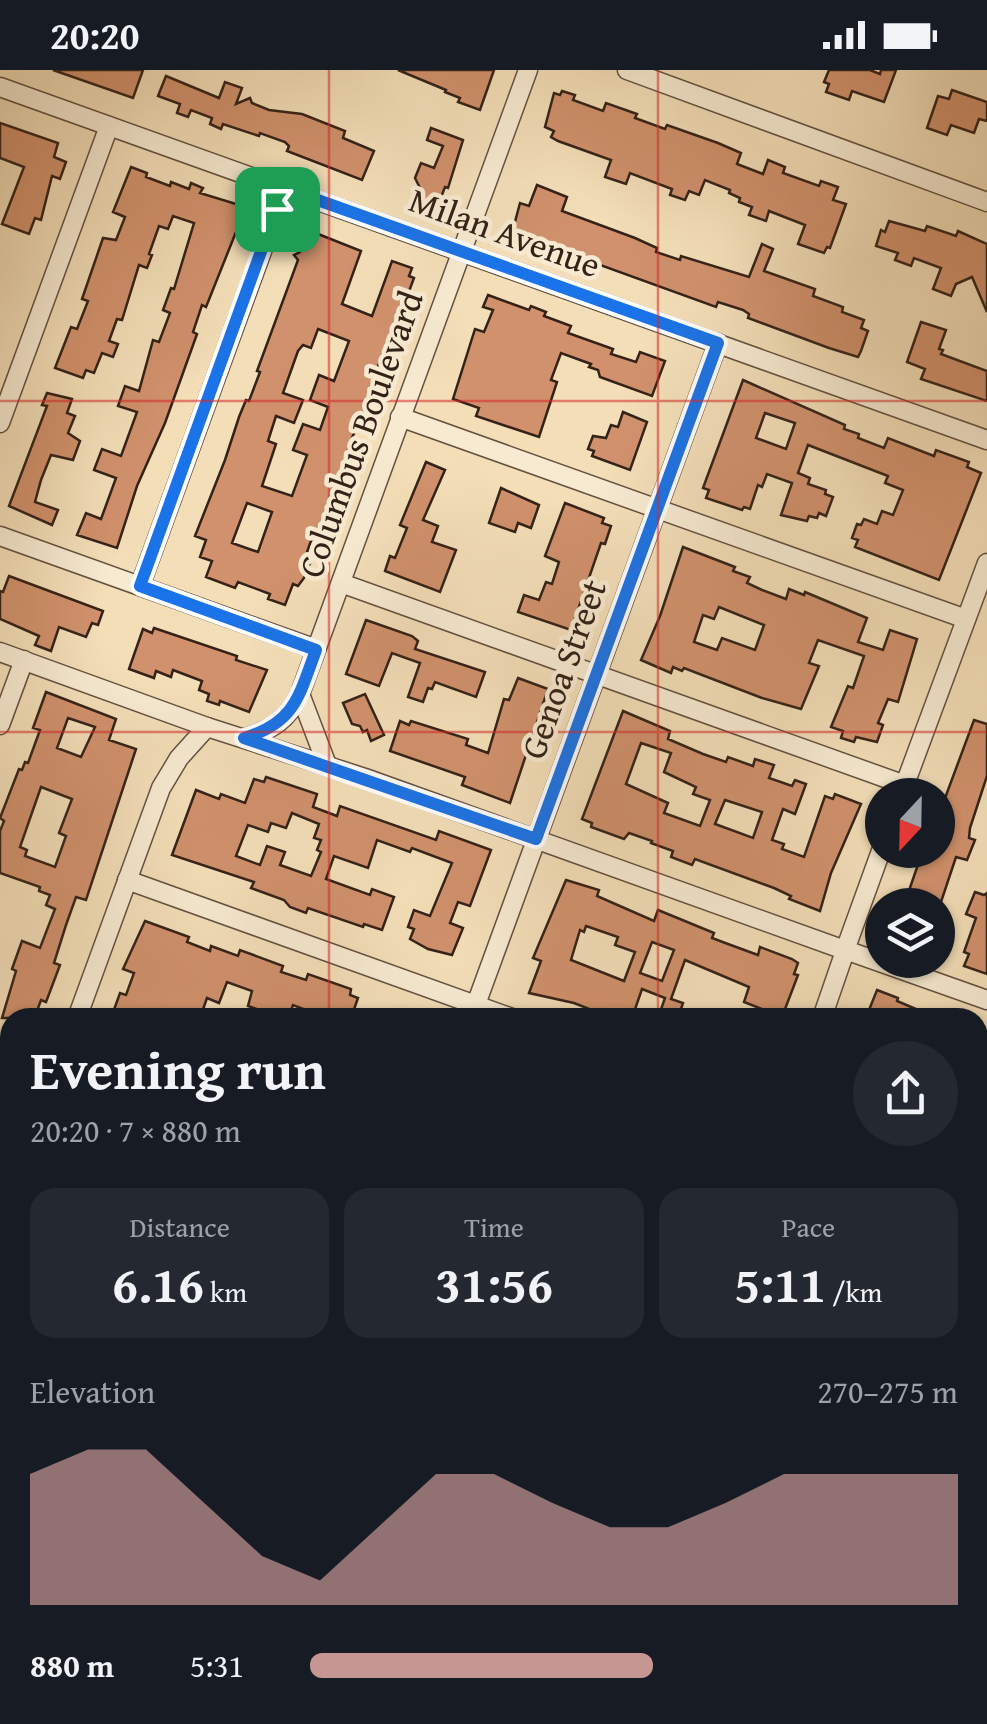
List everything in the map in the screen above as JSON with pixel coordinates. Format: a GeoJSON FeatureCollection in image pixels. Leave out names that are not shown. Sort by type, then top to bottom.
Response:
{"type":"FeatureCollection","features":[{"type":"Feature","properties":{"kind":"street","name":"Columbus Boulevard"},"geometry":{"type":"LineString","coordinates":[[244,738],[277,726],[300,694],[528,70]]}},
{"type":"Feature","properties":{"kind":"street"},"geometry":{"type":"LineString","coordinates":[[627,70],[987,202]]}},
{"type":"Feature","properties":{"kind":"street","name":"Milan Avenue"},"geometry":{"type":"LineString","coordinates":[[0,87],[987,440]]}},
{"type":"Feature","properties":{"kind":"street"},"geometry":{"type":"LineString","coordinates":[[0,423],[109,126]]}},
{"type":"Feature","properties":{"kind":"street"},"geometry":{"type":"LineString","coordinates":[[140,586],[284,188]]}},
{"type":"Feature","properties":{"kind":"street","name":"Genoa Street"},"geometry":{"type":"LineString","coordinates":[[474,1008],[718,343]]}},
{"type":"Feature","properties":{"kind":"street"},"geometry":{"type":"LineString","coordinates":[[400,417],[966,619]]}},
{"type":"Feature","properties":{"kind":"street"},"geometry":{"type":"LineString","coordinates":[[0,536],[316,650]]}},
{"type":"Feature","properties":{"kind":"street"},"geometry":{"type":"LineString","coordinates":[[907,778],[987,563]]}},
{"type":"Feature","properties":{"kind":"street"},"geometry":{"type":"LineString","coordinates":[[341,583],[871,778]]}},
{"type":"Feature","properties":{"kind":"street"},"geometry":{"type":"LineString","coordinates":[[0,652],[327,764],[987,1000]]}},
{"type":"Feature","properties":{"kind":"street"},"geometry":{"type":"LineString","coordinates":[[0,726],[24,660]]}},
{"type":"Feature","properties":{"kind":"street"},"geometry":{"type":"LineString","coordinates":[[300,694],[327,764]]}},
{"type":"Feature","properties":{"kind":"street"},"geometry":{"type":"LineString","coordinates":[[82,1008],[168,775],[208,726]]}},
{"type":"Feature","properties":{"kind":"street"},"geometry":{"type":"LineString","coordinates":[[826,1008],[875,868]]}},
{"type":"Feature","properties":{"kind":"street"},"geometry":{"type":"LineString","coordinates":[[127,880],[465,1008]]}},
{"type":"Feature","properties":{"kind":"building"},"geometry":{"type":"Polygon","coordinates":[[[53,70],[143,70],[133,98],[53,70]]]}},
{"type":"Feature","properties":{"kind":"building"},"geometry":{"type":"Polygon","coordinates":[[[398,70],[494,70],[480,110],[458,102],[460,98],[446,90],[398,70]]]}},
{"type":"Feature","properties":{"kind":"building"},"geometry":{"type":"Polygon","coordinates":[[[829,70],[870,70],[880,74],[881,70],[896,70],[884,102],[852,91],[849,100],[826,92],[829,84],[824,82],[829,70]]]}},
{"type":"Feature","properties":{"kind":"building"},"geometry":{"type":"Polygon","coordinates":[[[166,76],[219,98],[225,82],[242,88],[236,104],[250,98],[252,103],[269,110],[302,114],[345,131],[343,138],[374,151],[362,180],[287,151],[289,146],[285,142],[223,124],[221,129],[210,124],[212,118],[191,110],[188,117],[177,113],[180,104],[158,96],[166,76]]]}},
{"type":"Feature","properties":{"kind":"building"},"geometry":{"type":"Polygon","coordinates":[[[952,90],[987,102],[987,121],[979,119],[974,133],[951,125],[947,135],[927,128],[938,96],[949,99],[952,90]]]}},
{"type":"Feature","properties":{"kind":"building"},"geometry":{"type":"Polygon","coordinates":[[[562,91],[575,95],[573,100],[603,111],[606,103],[665,129],[667,125],[718,143],[741,153],[737,164],[763,174],[768,160],[785,167],[783,173],[819,186],[821,181],[838,187],[833,200],[846,204],[830,248],[824,253],[798,244],[805,225],[769,211],[766,221],[749,215],[752,207],[739,202],[740,198],[730,190],[705,180],[699,195],[689,191],[685,200],[670,195],[672,189],[630,173],[626,184],[605,177],[611,160],[558,141],[551,137],[554,131],[545,127],[554,93],[560,95],[562,91]]]}},
{"type":"Feature","properties":{"kind":"building"},"geometry":{"type":"Polygon","coordinates":[[[0,123],[58,143],[54,157],[66,162],[60,179],[52,176],[41,220],[35,218],[29,234],[2,224],[24,167],[0,158],[0,123]]]}},
{"type":"Feature","properties":{"kind":"building"},"geometry":{"type":"Polygon","coordinates":[[[431,128],[463,140],[448,188],[445,187],[438,205],[421,199],[423,194],[415,178],[421,163],[434,168],[443,146],[427,140],[431,128]]]}},
{"type":"Feature","properties":{"kind":"building"},"geometry":{"type":"Polygon","coordinates":[[[131,167],[170,186],[171,182],[189,189],[191,183],[203,188],[200,193],[246,207],[206,307],[202,305],[193,332],[197,334],[117,548],[77,535],[86,513],[101,519],[116,478],[94,470],[102,449],[121,456],[137,412],[118,406],[125,386],[139,391],[153,340],[159,342],[170,313],[163,310],[171,288],[174,289],[194,223],[173,216],[168,229],[159,226],[147,268],[139,265],[122,320],[117,319],[109,341],[118,344],[113,357],[102,353],[94,373],[86,370],[83,378],[55,368],[71,327],[77,329],[88,301],[82,299],[103,238],[116,240],[125,217],[113,212],[131,167]]]}},
{"type":"Feature","properties":{"kind":"building"},"geometry":{"type":"Polygon","coordinates":[[[537,185],[567,197],[562,211],[635,238],[657,248],[656,252],[680,260],[681,256],[749,277],[762,244],[773,249],[764,271],[815,289],[813,296],[864,320],[861,328],[868,331],[858,357],[748,318],[743,310],[718,302],[716,307],[512,233],[520,203],[529,206],[537,185]]]}},
{"type":"Feature","properties":{"kind":"building"},"geometry":{"type":"Polygon","coordinates":[[[889,221],[925,231],[927,226],[956,236],[958,231],[987,244],[987,312],[972,277],[956,284],[951,296],[933,289],[941,268],[914,258],[911,266],[895,260],[898,253],[876,246],[889,221]]]}},
{"type":"Feature","properties":{"kind":"building"},"geometry":{"type":"Polygon","coordinates":[[[308,230],[361,251],[342,304],[372,316],[392,261],[412,268],[409,276],[414,278],[389,345],[386,344],[370,389],[373,391],[352,438],[318,537],[313,535],[304,561],[310,563],[298,586],[293,584],[285,605],[268,599],[270,594],[238,582],[235,588],[206,577],[212,561],[200,557],[206,540],[195,536],[260,372],[257,371],[298,260],[294,255],[300,252],[308,230]],[[318,329],[311,348],[303,345],[298,351],[283,393],[303,400],[294,423],[276,416],[268,441],[276,444],[262,486],[292,496],[307,455],[293,450],[303,424],[320,430],[328,407],[310,400],[319,375],[334,381],[349,341],[318,329]],[[247,503],[232,543],[258,552],[272,512],[247,503]]]}},
{"type":"Feature","properties":{"kind":"building"},"geometry":{"type":"Polygon","coordinates":[[[488,295],[546,312],[544,316],[571,326],[568,333],[613,349],[611,354],[636,362],[640,352],[665,361],[652,396],[600,377],[598,370],[589,367],[591,364],[561,353],[551,380],[557,382],[539,437],[476,416],[479,408],[453,399],[475,329],[484,332],[493,310],[483,307],[488,295]]]}},
{"type":"Feature","properties":{"kind":"building"},"geometry":{"type":"Polygon","coordinates":[[[921,322],[946,330],[941,354],[987,371],[987,401],[921,379],[925,369],[907,362],[921,322]]]}},
{"type":"Feature","properties":{"kind":"building"},"geometry":{"type":"Polygon","coordinates":[[[743,380],[845,425],[844,429],[859,434],[858,438],[884,448],[888,438],[934,456],[936,450],[969,462],[967,467],[981,473],[939,580],[855,547],[858,540],[852,538],[857,524],[861,525],[864,519],[877,524],[882,511],[893,515],[903,490],[885,483],[888,476],[808,445],[798,473],[810,478],[808,484],[833,497],[826,516],[819,513],[817,518],[809,516],[807,521],[781,515],[792,483],[767,474],[762,487],[758,485],[750,509],[706,498],[709,490],[703,488],[743,380]],[[765,413],[756,438],[786,449],[795,423],[765,413]]]}},
{"type":"Feature","properties":{"kind":"building"},"geometry":{"type":"Polygon","coordinates":[[[47,393],[72,399],[67,413],[75,416],[68,433],[80,441],[73,460],[51,455],[41,480],[35,502],[58,510],[52,525],[9,506],[47,406],[42,405],[47,393]]]}},
{"type":"Feature","properties":{"kind":"building"},"geometry":{"type":"Polygon","coordinates":[[[623,412],[647,422],[630,470],[592,456],[594,451],[588,449],[593,436],[606,438],[611,425],[618,427],[623,412]]]}},
{"type":"Feature","properties":{"kind":"building"},"geometry":{"type":"Polygon","coordinates":[[[426,462],[445,470],[423,520],[438,526],[432,542],[456,550],[440,592],[385,571],[407,528],[400,525],[426,462]]]}},
{"type":"Feature","properties":{"kind":"building"},"geometry":{"type":"Polygon","coordinates":[[[501,488],[539,505],[531,528],[518,523],[515,532],[489,523],[501,488]]]}},
{"type":"Feature","properties":{"kind":"building"},"geometry":{"type":"Polygon","coordinates":[[[565,503],[604,518],[602,523],[611,526],[605,544],[601,543],[571,630],[518,612],[524,595],[539,600],[546,582],[552,584],[559,562],[545,556],[565,503]]]}},
{"type":"Feature","properties":{"kind":"building"},"geometry":{"type":"Polygon","coordinates":[[[683,547],[735,567],[733,571],[750,577],[747,583],[762,590],[786,599],[789,589],[804,595],[805,592],[867,618],[858,642],[883,650],[890,630],[917,639],[898,702],[888,699],[878,723],[883,725],[877,742],[856,737],[854,742],[841,738],[843,731],[831,727],[848,686],[853,688],[864,656],[818,640],[809,663],[819,666],[801,709],[684,668],[682,671],[673,667],[671,673],[641,660],[683,547]],[[719,607],[714,619],[703,615],[694,642],[717,650],[722,638],[755,650],[764,625],[719,607]]]}},
{"type":"Feature","properties":{"kind":"building"},"geometry":{"type":"Polygon","coordinates":[[[9,576],[103,611],[98,625],[92,623],[86,637],[59,627],[51,651],[35,645],[39,636],[0,619],[0,591],[3,592],[9,576]]]}},
{"type":"Feature","properties":{"kind":"building"},"geometry":{"type":"Polygon","coordinates":[[[366,620],[412,636],[418,641],[415,649],[485,672],[476,697],[435,682],[423,702],[408,697],[420,663],[392,653],[379,686],[346,674],[366,620]]]}},
{"type":"Feature","properties":{"kind":"building"},"geometry":{"type":"Polygon","coordinates":[[[154,628],[267,670],[249,712],[220,701],[219,705],[207,701],[209,694],[199,690],[202,681],[173,670],[171,677],[156,671],[154,678],[129,669],[143,629],[152,633],[154,628]]]}},
{"type":"Feature","properties":{"kind":"building"},"geometry":{"type":"Polygon","coordinates":[[[518,678],[548,689],[510,803],[462,785],[465,777],[390,751],[400,721],[409,725],[411,721],[468,739],[466,745],[488,753],[504,699],[509,700],[518,678]]]}},
{"type":"Feature","properties":{"kind":"building"},"geometry":{"type":"Polygon","coordinates":[[[46,692],[116,719],[109,740],[136,749],[86,900],[76,897],[66,925],[54,963],[60,965],[46,1002],[41,1000],[38,1008],[5,1008],[22,941],[40,948],[55,909],[46,905],[50,895],[39,891],[40,887],[0,873],[0,831],[4,821],[0,818],[40,730],[33,728],[46,692]],[[68,718],[57,748],[81,757],[95,727],[68,718]],[[41,787],[20,847],[27,850],[25,856],[55,867],[66,836],[59,833],[72,799],[41,787]]]}},
{"type":"Feature","properties":{"kind":"building"},"geometry":{"type":"Polygon","coordinates":[[[365,694],[384,735],[371,741],[367,730],[363,732],[360,726],[352,724],[343,703],[365,694]]]}},
{"type":"Feature","properties":{"kind":"building"},"geometry":{"type":"Polygon","coordinates":[[[623,711],[670,731],[668,739],[703,754],[753,766],[755,759],[774,765],[769,778],[792,786],[795,780],[806,784],[795,814],[783,809],[772,840],[784,844],[782,849],[804,857],[825,796],[833,799],[835,794],[861,804],[831,873],[820,911],[789,899],[791,896],[774,888],[695,859],[692,865],[671,857],[673,851],[652,841],[629,833],[624,839],[591,827],[592,823],[582,819],[623,711]],[[641,743],[626,784],[668,803],[664,813],[700,826],[710,800],[693,794],[696,787],[664,772],[671,753],[641,743]],[[725,800],[715,824],[753,838],[762,812],[725,800]]]}},
{"type":"Feature","properties":{"kind":"building"},"geometry":{"type":"Polygon","coordinates":[[[974,720],[987,724],[987,776],[970,828],[969,838],[975,840],[967,860],[955,860],[952,778],[974,720]]]}},
{"type":"Feature","properties":{"kind":"building"},"geometry":{"type":"Polygon","coordinates":[[[266,777],[317,794],[313,807],[337,816],[340,806],[436,840],[439,831],[491,850],[470,906],[458,902],[450,923],[463,928],[452,955],[410,939],[414,929],[408,927],[414,910],[430,916],[452,863],[412,848],[410,852],[377,840],[368,868],[334,856],[326,879],[370,895],[372,889],[394,897],[382,930],[308,908],[306,913],[251,888],[254,882],[172,855],[196,790],[245,803],[254,779],[264,782],[266,777]],[[292,813],[286,828],[271,823],[268,832],[248,825],[236,856],[260,865],[267,846],[285,852],[280,865],[311,876],[321,852],[317,850],[321,840],[314,838],[319,824],[292,813]]]}},
{"type":"Feature","properties":{"kind":"building"},"geometry":{"type":"Polygon","coordinates":[[[917,868],[952,868],[946,888],[910,888],[917,868]]]}},
{"type":"Feature","properties":{"kind":"building"},"geometry":{"type":"Polygon","coordinates":[[[566,880],[599,890],[597,896],[654,921],[658,910],[714,933],[712,938],[758,955],[760,947],[792,959],[798,963],[794,974],[798,975],[785,1008],[759,1008],[744,1002],[749,987],[685,960],[671,999],[683,1003],[681,1008],[662,1008],[665,998],[642,989],[635,1008],[587,1008],[529,993],[541,961],[533,958],[566,880]],[[586,926],[584,932],[580,930],[571,960],[624,981],[635,952],[615,945],[618,937],[586,926]],[[652,942],[640,973],[662,981],[674,950],[652,942]]]}},
{"type":"Feature","properties":{"kind":"building"},"geometry":{"type":"Polygon","coordinates":[[[975,892],[987,893],[987,974],[964,966],[969,954],[964,952],[976,918],[966,914],[975,892]]]}},
{"type":"Feature","properties":{"kind":"building"},"geometry":{"type":"Polygon","coordinates":[[[145,921],[189,937],[187,942],[210,951],[211,946],[238,956],[240,950],[283,966],[281,972],[306,980],[308,974],[351,989],[350,995],[358,998],[354,1008],[254,1008],[248,1006],[252,991],[227,982],[219,1003],[207,998],[204,1008],[115,1008],[120,993],[126,995],[134,973],[123,969],[145,921]]]}},
{"type":"Feature","properties":{"kind":"building"},"geometry":{"type":"Polygon","coordinates":[[[877,990],[913,1008],[870,1008],[877,990]]]}},
{"type":"Feature","properties":{"kind":"route"},"geometry":{"type":"LineString","coordinates":[[284,188],[718,343],[536,839],[244,738],[277,726],[284,719],[300,694],[316,650],[140,586],[277,209],[284,188]]}}]}
